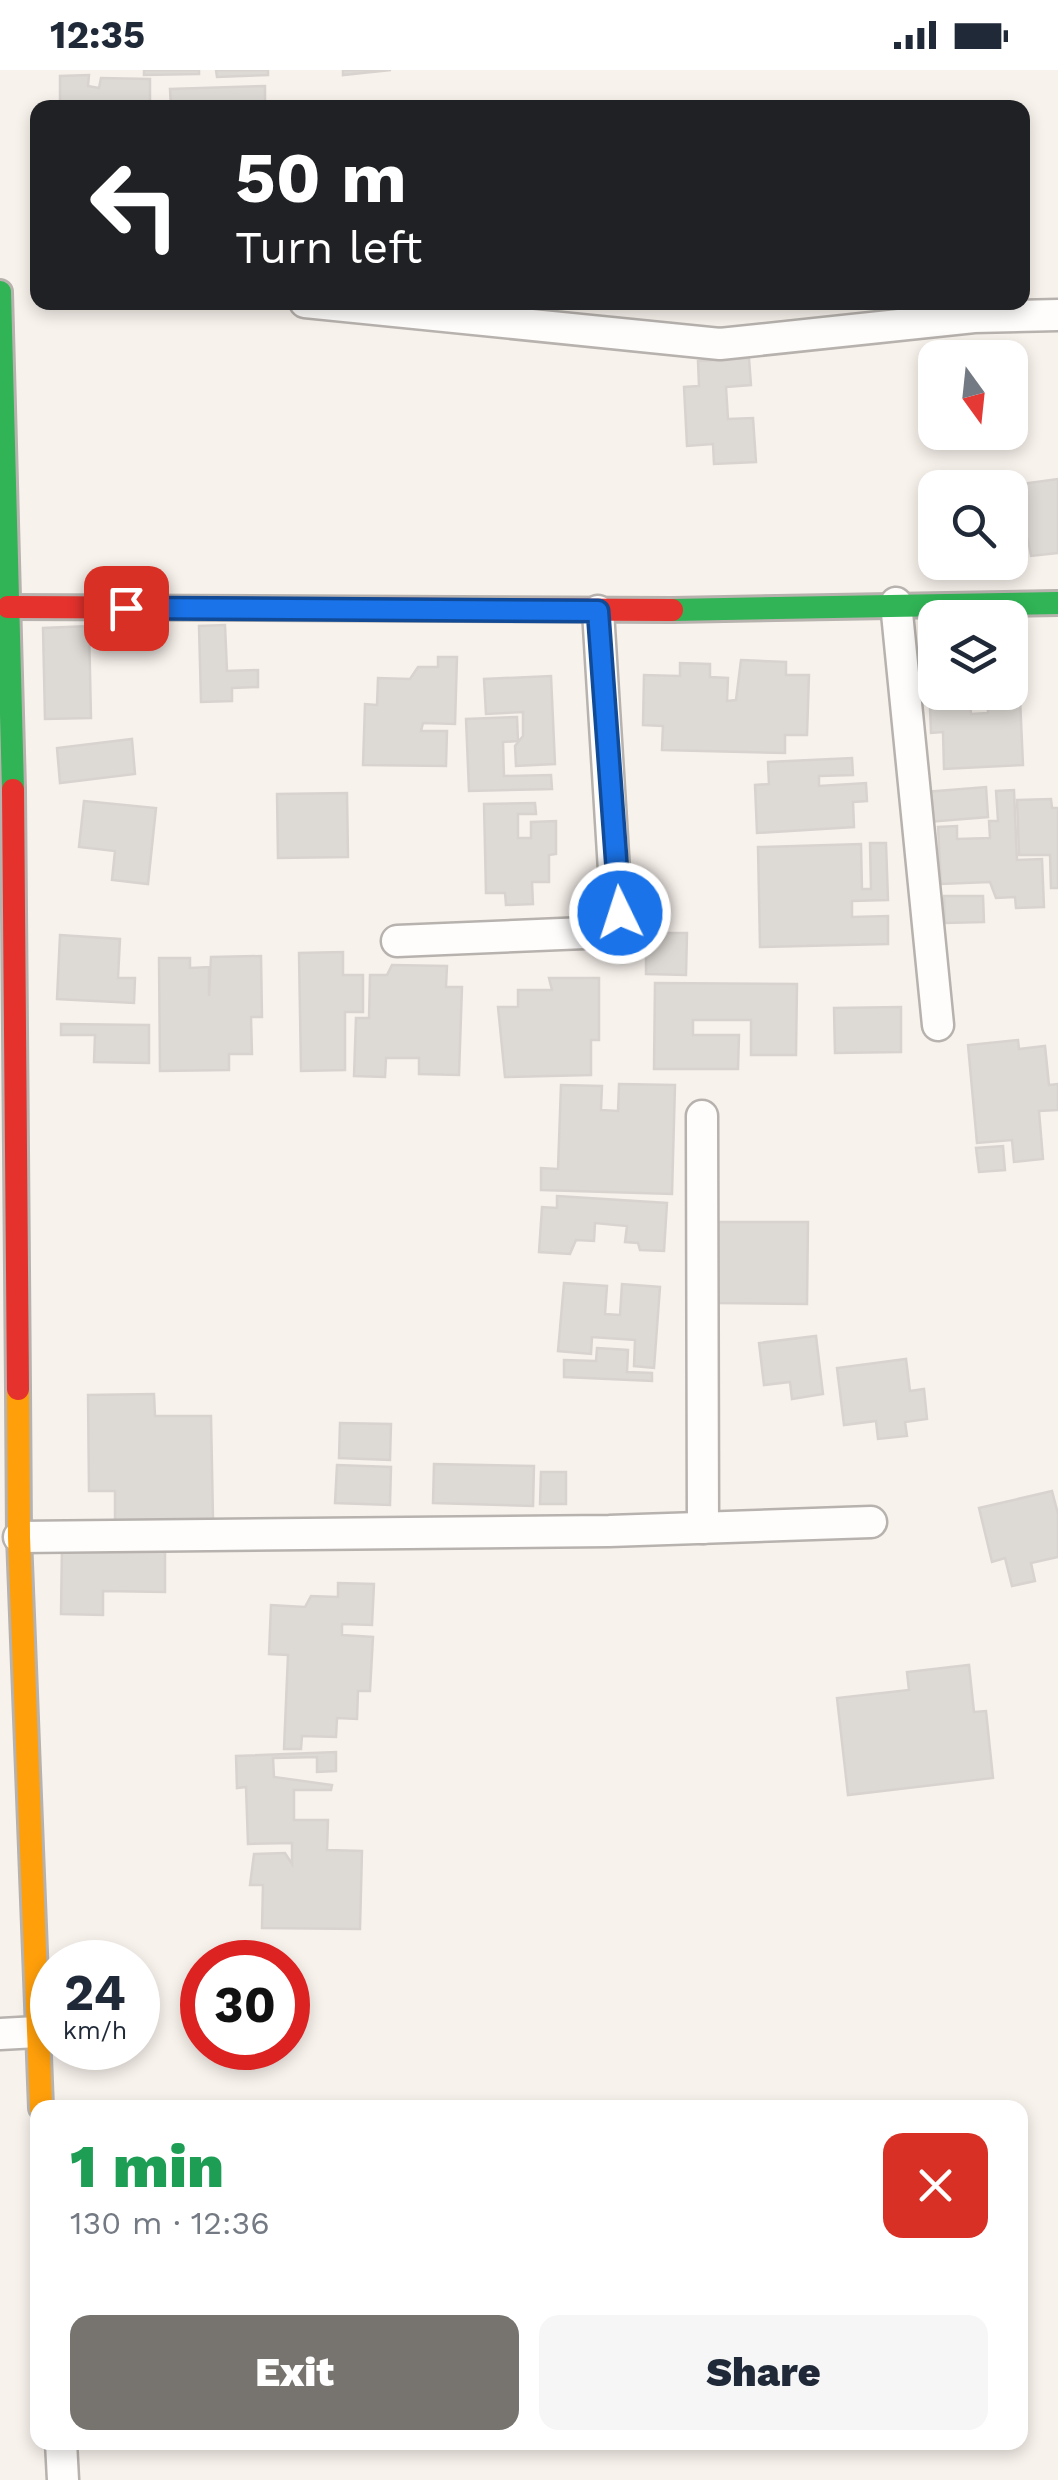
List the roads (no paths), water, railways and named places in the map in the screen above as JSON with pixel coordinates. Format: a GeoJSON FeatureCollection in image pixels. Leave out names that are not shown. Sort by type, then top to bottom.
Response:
{"type":"FeatureCollection","features":[{"type":"Feature","properties":{"kind":"street"},"geometry":{"type":"LineString","coordinates":[[0,292],[8,606],[8,1008],[34,1940]]}},
{"type":"Feature","properties":{"kind":"street"},"geometry":{"type":"LineString","coordinates":[[384,310],[720,344],[974,316],[1058,315]]}},
{"type":"Feature","properties":{"kind":"street"},"geometry":{"type":"LineString","coordinates":[[896,603],[938,1025]]}},
{"type":"Feature","properties":{"kind":"street"},"geometry":{"type":"LineString","coordinates":[[8,606],[598,611],[1058,603]]}},
{"type":"Feature","properties":{"kind":"street"},"geometry":{"type":"LineString","coordinates":[[397,941],[585,933],[612,925],[618,919],[598,611]]}},
{"type":"Feature","properties":{"kind":"street"},"geometry":{"type":"LineString","coordinates":[[702,1116],[703,1528]]}},
{"type":"Feature","properties":{"kind":"street"},"geometry":{"type":"LineString","coordinates":[[20,1538],[872,1522]]}},
{"type":"Feature","properties":{"kind":"street"},"geometry":{"type":"LineString","coordinates":[[0,2034],[30,2032]]}},
{"type":"Feature","properties":{"kind":"street"},"geometry":{"type":"LineString","coordinates":[[39,2070],[41,2100]]}},
{"type":"Feature","properties":{"kind":"street"},"geometry":{"type":"LineString","coordinates":[[61,2450],[63,2480]]}}]}
